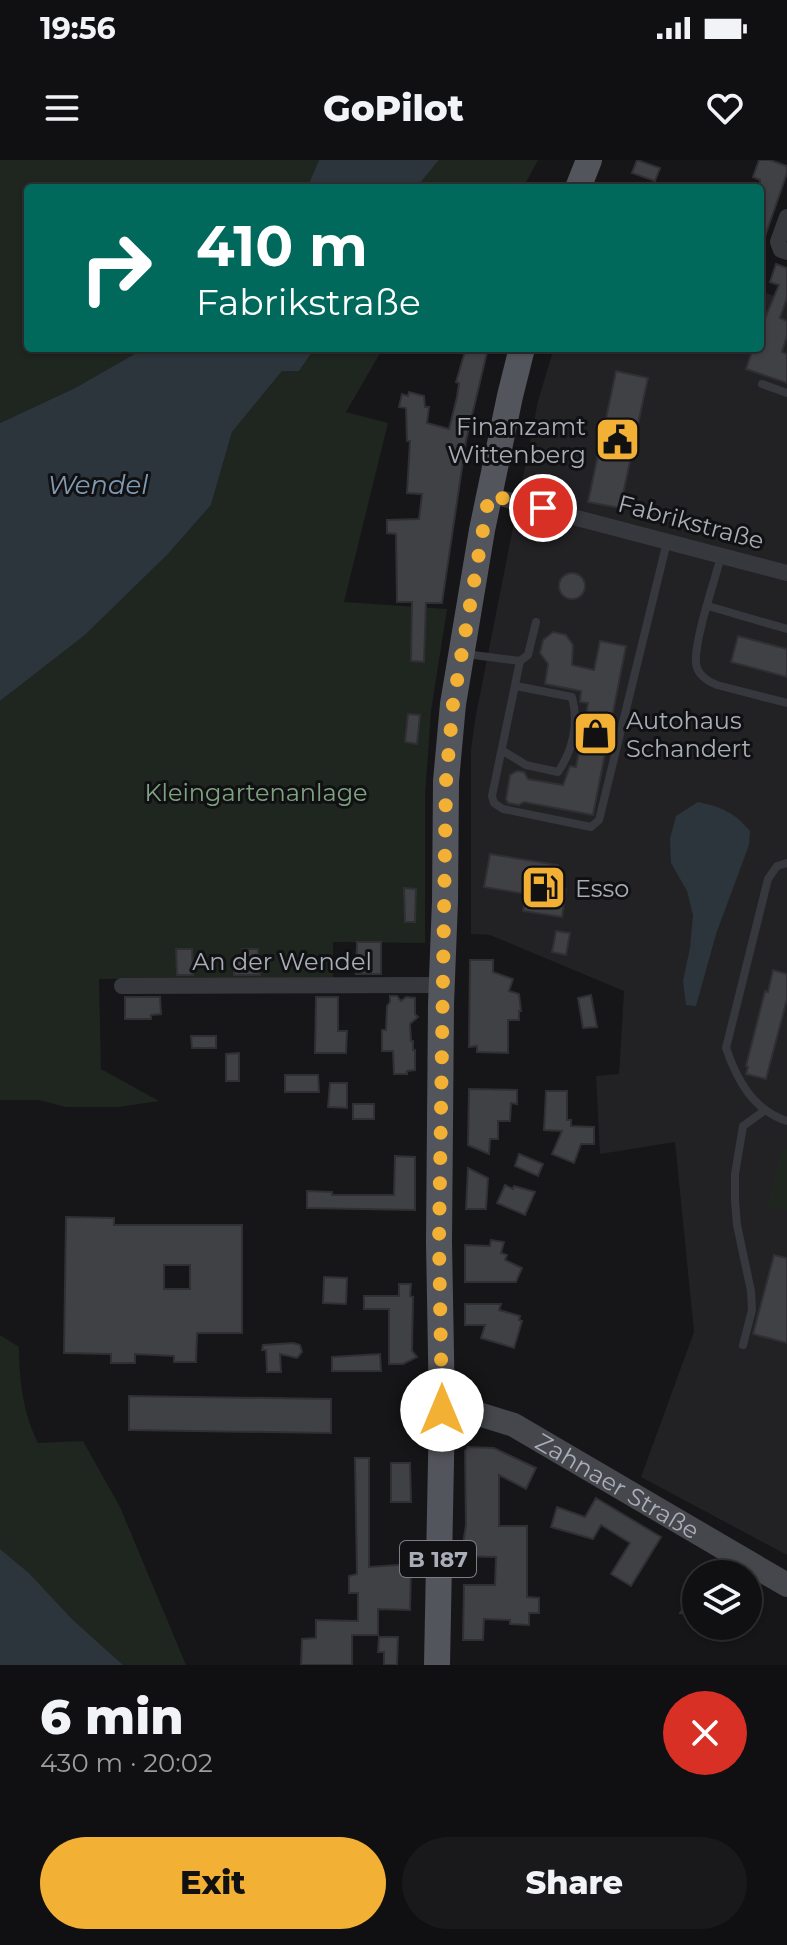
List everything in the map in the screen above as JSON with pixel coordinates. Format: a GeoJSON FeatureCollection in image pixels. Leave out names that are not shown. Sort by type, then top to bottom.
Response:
{"type":"FeatureCollection","features":[{"type":"Feature","properties":{"kind":"main road"},"geometry":{"type":"LineString","coordinates":[[580,184],[589,160]]}},
{"type":"Feature","properties":{"kind":"main road","name":"B 187"},"geometry":{"type":"LineString","coordinates":[[437,1665],[442,1410],[439,1242],[446,781],[461,653],[489,495],[521,352]]}},
{"type":"Feature","properties":{"kind":"main road","name":"Zahnaer Straße"},"geometry":{"type":"LineString","coordinates":[[442,1410],[472,1412],[514,1425],[787,1585]]}},
{"type":"Feature","properties":{"kind":"street"},"geometry":{"type":"LineString","coordinates":[[787,217],[778,242],[781,250],[787,252]]}},
{"type":"Feature","properties":{"kind":"street","name":"Fabrikstraße"},"geometry":{"type":"LineString","coordinates":[[489,495],[787,573]]}},
{"type":"Feature","properties":{"kind":"street","name":"An der Wendel"},"geometry":{"type":"LineString","coordinates":[[122,986],[442,985]]}},
{"type":"Feature","properties":{"kind":"lane"},"geometry":{"type":"LineString","coordinates":[[762,384],[787,393]]}},
{"type":"Feature","properties":{"kind":"lane"},"geometry":{"type":"LineString","coordinates":[[536,622],[528,655],[520,661],[492,796],[494,803],[503,809],[591,827],[599,820],[667,541]]}},
{"type":"Feature","properties":{"kind":"lane"},"geometry":{"type":"LineString","coordinates":[[721,556],[698,645],[696,664],[700,673],[717,685],[787,703]]}},
{"type":"Feature","properties":{"kind":"lane"},"geometry":{"type":"LineString","coordinates":[[708,606],[787,629]]}},
{"type":"Feature","properties":{"kind":"lane"},"geometry":{"type":"LineString","coordinates":[[461,653],[520,661]]}},
{"type":"Feature","properties":{"kind":"lane"},"geometry":{"type":"LineString","coordinates":[[503,751],[526,765],[558,772],[568,756],[577,714],[572,697],[516,686]]}},
{"type":"Feature","properties":{"kind":"lane"},"geometry":{"type":"LineString","coordinates":[[787,863],[777,866],[768,879],[726,1048],[734,1073],[764,1111],[787,1121]]}},
{"type":"Feature","properties":{"kind":"lane"},"geometry":{"type":"LineString","coordinates":[[743,1345],[752,1310],[737,1225],[735,1174],[743,1126],[764,1111]]}},
{"type":"Feature","properties":{"kind":"shaded area"},"geometry":{"type":"Polygon","coordinates":[[[764,292],[787,300],[787,1555],[641,1477],[694,1332],[675,1142],[600,1154],[596,1076],[619,1074],[624,991],[490,935],[471,934],[471,750],[538,401],[553,352],[764,352],[764,292]]]}},
{"type":"Feature","properties":{"kind":"green space"},"geometry":{"type":"Polygon","coordinates":[[[0,160],[319,160],[309,184],[24,184],[24,352],[138,352],[75,388],[0,423],[0,160]]]}},
{"type":"Feature","properties":{"kind":"green space"},"geometry":{"type":"Polygon","coordinates":[[[439,160],[538,160],[525,184],[419,184],[439,160]]]}},
{"type":"Feature","properties":{"kind":"green space","name":"Kleingartenanlage"},"geometry":{"type":"Polygon","coordinates":[[[312,352],[381,352],[346,412],[388,423],[344,602],[447,609],[431,711],[425,796],[425,943],[333,942],[333,978],[99,979],[101,1069],[159,1101],[119,1107],[66,1107],[39,1100],[0,1100],[0,701],[85,635],[168,554],[211,505],[232,432],[282,371],[299,371],[312,352]]]}},
{"type":"Feature","properties":{"kind":"green space"},"geometry":{"type":"Polygon","coordinates":[[[782,1147],[787,1148],[787,1211],[767,1206],[782,1147]]]}},
{"type":"Feature","properties":{"kind":"green space"},"geometry":{"type":"Polygon","coordinates":[[[0,1335],[19,1347],[23,1396],[38,1443],[83,1441],[120,1507],[186,1665],[123,1665],[72,1619],[29,1573],[0,1549],[0,1335]]]}},
{"type":"Feature","properties":{"kind":"water"},"geometry":{"type":"Polygon","coordinates":[[[319,160],[439,160],[419,184],[309,184],[319,160]]]}},
{"type":"Feature","properties":{"kind":"water","name":"Wendel"},"geometry":{"type":"Polygon","coordinates":[[[138,352],[312,352],[299,371],[282,371],[232,432],[211,505],[168,554],[85,635],[0,701],[0,423],[75,388],[138,352]]]}},
{"type":"Feature","properties":{"kind":"water"},"geometry":{"type":"Polygon","coordinates":[[[698,802],[727,812],[750,831],[749,845],[716,934],[696,1006],[686,1005],[683,981],[693,915],[687,891],[671,863],[670,839],[676,816],[698,802]]]}},
{"type":"Feature","properties":{"kind":"water"},"geometry":{"type":"Polygon","coordinates":[[[0,1549],[29,1573],[72,1619],[123,1665],[0,1665],[0,1549]]]}},
{"type":"Feature","properties":{"kind":"building"},"geometry":{"type":"Polygon","coordinates":[[[637,160],[660,168],[655,181],[632,173],[637,160]]]}},
{"type":"Feature","properties":{"kind":"building"},"geometry":{"type":"Polygon","coordinates":[[[759,160],[787,166],[764,239],[764,184],[753,177],[759,160]]]}},
{"type":"Feature","properties":{"kind":"building"},"geometry":{"type":"Polygon","coordinates":[[[776,264],[787,268],[787,298],[780,318],[787,321],[782,352],[787,354],[787,383],[746,369],[752,352],[764,352],[764,321],[779,285],[770,282],[776,264]]]}},
{"type":"Feature","properties":{"kind":"building"},"geometry":{"type":"Polygon","coordinates":[[[465,352],[487,352],[466,441],[442,603],[426,603],[424,662],[411,661],[412,602],[397,602],[396,534],[387,533],[387,520],[419,519],[422,494],[407,493],[410,441],[407,441],[406,408],[399,407],[402,394],[408,396],[409,392],[424,396],[425,407],[429,407],[427,423],[449,429],[457,397],[459,383],[456,382],[465,352]]]}},
{"type":"Feature","properties":{"kind":"building","name":"Finanzamt Wittenberg"},"geometry":{"type":"Polygon","coordinates":[[[616,371],[648,378],[620,508],[588,502],[600,445],[597,444],[601,427],[604,428],[616,371]]]}},
{"type":"Feature","properties":{"kind":"building"},"geometry":{"type":"Polygon","coordinates":[[[572,573],[581,577],[585,586],[581,595],[572,599],[563,595],[559,586],[563,577],[572,573]]]}},
{"type":"Feature","properties":{"kind":"building","name":"Autohaus Schandert"},"geometry":{"type":"Polygon","coordinates":[[[553,632],[566,635],[573,645],[572,665],[594,670],[600,641],[626,646],[593,815],[524,802],[519,805],[508,803],[506,799],[510,775],[517,771],[524,772],[528,779],[563,785],[570,766],[576,767],[588,703],[580,702],[581,691],[545,684],[548,664],[540,653],[543,640],[553,632]]]}},
{"type":"Feature","properties":{"kind":"building"},"geometry":{"type":"Polygon","coordinates":[[[738,636],[787,649],[787,677],[731,662],[738,636]]]}},
{"type":"Feature","properties":{"kind":"building"},"geometry":{"type":"Polygon","coordinates":[[[408,714],[420,715],[417,744],[405,742],[408,714]]]}},
{"type":"Feature","properties":{"kind":"building"},"geometry":{"type":"Polygon","coordinates":[[[490,854],[558,865],[555,887],[566,889],[562,917],[523,911],[526,894],[484,887],[490,854]]]}},
{"type":"Feature","properties":{"kind":"building"},"geometry":{"type":"Polygon","coordinates":[[[404,888],[416,889],[415,922],[405,922],[404,888]]]}},
{"type":"Feature","properties":{"kind":"building"},"geometry":{"type":"Polygon","coordinates":[[[556,931],[570,933],[566,955],[552,952],[556,931]]]}},
{"type":"Feature","properties":{"kind":"building"},"geometry":{"type":"Polygon","coordinates":[[[357,942],[381,942],[381,974],[356,974],[357,942]]]}},
{"type":"Feature","properties":{"kind":"building"},"geometry":{"type":"Polygon","coordinates":[[[176,949],[192,949],[193,975],[177,975],[176,949]]]}},
{"type":"Feature","properties":{"kind":"building"},"geometry":{"type":"Polygon","coordinates":[[[242,949],[258,949],[260,975],[234,975],[234,960],[242,960],[242,949]]]}},
{"type":"Feature","properties":{"kind":"building"},"geometry":{"type":"Polygon","coordinates":[[[470,960],[493,960],[493,972],[513,979],[509,991],[519,994],[521,1011],[519,1020],[508,1020],[508,1053],[477,1052],[477,1046],[469,1047],[470,960]]]}},
{"type":"Feature","properties":{"kind":"building"},"geometry":{"type":"Polygon","coordinates":[[[773,970],[787,974],[787,999],[766,1079],[746,1074],[746,1066],[773,970]]]}},
{"type":"Feature","properties":{"kind":"building"},"geometry":{"type":"Polygon","coordinates":[[[591,995],[597,1027],[583,1028],[578,998],[591,995]]]}},
{"type":"Feature","properties":{"kind":"building"},"geometry":{"type":"Polygon","coordinates":[[[390,996],[397,996],[401,1001],[406,997],[415,998],[415,1014],[418,1017],[410,1024],[415,1070],[407,1071],[407,1074],[394,1074],[393,1051],[382,1051],[382,1030],[386,1030],[390,996]]]}},
{"type":"Feature","properties":{"kind":"building"},"geometry":{"type":"Polygon","coordinates":[[[125,997],[160,997],[161,1014],[151,1015],[151,1019],[125,1019],[125,997]]]}},
{"type":"Feature","properties":{"kind":"building"},"geometry":{"type":"Polygon","coordinates":[[[316,997],[338,997],[338,1031],[347,1031],[346,1053],[315,1053],[316,997]]]}},
{"type":"Feature","properties":{"kind":"building"},"geometry":{"type":"Polygon","coordinates":[[[191,1036],[216,1036],[216,1048],[192,1048],[191,1036]]]}},
{"type":"Feature","properties":{"kind":"building"},"geometry":{"type":"Polygon","coordinates":[[[239,1053],[239,1081],[226,1081],[226,1054],[239,1053]]]}},
{"type":"Feature","properties":{"kind":"building"},"geometry":{"type":"Polygon","coordinates":[[[285,1075],[318,1075],[319,1092],[285,1092],[285,1075]]]}},
{"type":"Feature","properties":{"kind":"building"},"geometry":{"type":"Polygon","coordinates":[[[330,1083],[347,1083],[347,1108],[328,1107],[330,1083]]]}},
{"type":"Feature","properties":{"kind":"building"},"geometry":{"type":"Polygon","coordinates":[[[469,1089],[517,1090],[517,1104],[511,1103],[510,1121],[498,1121],[498,1139],[490,1139],[489,1154],[468,1145],[469,1089]]]}},
{"type":"Feature","properties":{"kind":"building"},"geometry":{"type":"Polygon","coordinates":[[[546,1091],[567,1091],[567,1120],[571,1120],[571,1126],[594,1127],[594,1144],[581,1144],[574,1163],[552,1154],[562,1131],[544,1130],[546,1091]]]}},
{"type":"Feature","properties":{"kind":"building"},"geometry":{"type":"Polygon","coordinates":[[[353,1104],[374,1104],[374,1119],[353,1119],[353,1104]]]}},
{"type":"Feature","properties":{"kind":"building"},"geometry":{"type":"Polygon","coordinates":[[[519,1154],[543,1164],[538,1176],[515,1166],[519,1154]]]}},
{"type":"Feature","properties":{"kind":"building"},"geometry":{"type":"Polygon","coordinates":[[[395,1156],[415,1157],[415,1210],[307,1208],[307,1191],[332,1192],[332,1195],[394,1195],[395,1156]]]}},
{"type":"Feature","properties":{"kind":"building"},"geometry":{"type":"Polygon","coordinates":[[[468,1168],[488,1178],[486,1209],[466,1209],[468,1168]]]}},
{"type":"Feature","properties":{"kind":"building"},"geometry":{"type":"Polygon","coordinates":[[[505,1185],[535,1192],[525,1215],[497,1203],[505,1185]]]}},
{"type":"Feature","properties":{"kind":"building"},"geometry":{"type":"Polygon","coordinates":[[[66,1217],[114,1218],[114,1225],[242,1225],[242,1333],[197,1333],[196,1362],[174,1362],[174,1356],[135,1354],[135,1363],[111,1363],[111,1354],[64,1353],[66,1217]],[[164,1265],[164,1289],[190,1289],[190,1265],[164,1265]]]}},
{"type":"Feature","properties":{"kind":"building"},"geometry":{"type":"Polygon","coordinates":[[[491,1240],[504,1242],[501,1253],[507,1255],[505,1260],[522,1268],[516,1282],[465,1282],[465,1245],[490,1246],[491,1240]]]}},
{"type":"Feature","properties":{"kind":"building"},"geometry":{"type":"Polygon","coordinates":[[[774,1255],[787,1258],[787,1343],[753,1334],[774,1255]]]}},
{"type":"Feature","properties":{"kind":"building"},"geometry":{"type":"Polygon","coordinates":[[[324,1277],[347,1278],[346,1304],[323,1303],[324,1277]]]}},
{"type":"Feature","properties":{"kind":"building"},"geometry":{"type":"Polygon","coordinates":[[[399,1284],[411,1284],[412,1351],[417,1357],[403,1364],[389,1364],[389,1309],[364,1309],[364,1296],[399,1296],[399,1284]]]}},
{"type":"Feature","properties":{"kind":"building"},"geometry":{"type":"Polygon","coordinates":[[[465,1304],[501,1304],[499,1310],[520,1316],[519,1320],[522,1321],[514,1348],[481,1338],[485,1325],[465,1325],[465,1304]]]}},
{"type":"Feature","properties":{"kind":"building"},"geometry":{"type":"Polygon","coordinates":[[[263,1345],[300,1345],[302,1352],[297,1358],[280,1354],[281,1372],[267,1372],[263,1345]]]}},
{"type":"Feature","properties":{"kind":"building"},"geometry":{"type":"Polygon","coordinates":[[[380,1354],[381,1371],[332,1371],[332,1357],[380,1354]]]}},
{"type":"Feature","properties":{"kind":"building"},"geometry":{"type":"Polygon","coordinates":[[[129,1396],[331,1399],[331,1433],[129,1430],[129,1396]]]}},
{"type":"Feature","properties":{"kind":"building"},"geometry":{"type":"Polygon","coordinates":[[[468,1447],[494,1448],[536,1468],[526,1489],[499,1475],[499,1526],[527,1526],[527,1597],[539,1598],[539,1613],[529,1613],[529,1625],[510,1624],[510,1620],[484,1619],[483,1640],[463,1640],[464,1585],[495,1585],[496,1557],[461,1556],[466,1525],[465,1451],[468,1447]]]}},
{"type":"Feature","properties":{"kind":"building"},"geometry":{"type":"Polygon","coordinates":[[[355,1458],[369,1458],[369,1567],[411,1564],[410,1610],[378,1609],[378,1635],[352,1635],[352,1665],[301,1665],[302,1639],[316,1638],[316,1620],[358,1621],[358,1593],[349,1593],[349,1576],[357,1574],[355,1458]]]}},
{"type":"Feature","properties":{"kind":"building"},"geometry":{"type":"Polygon","coordinates":[[[391,1463],[410,1463],[411,1502],[391,1502],[391,1463]]]}},
{"type":"Feature","properties":{"kind":"building"},"geometry":{"type":"Polygon","coordinates":[[[596,1498],[661,1537],[631,1586],[611,1574],[630,1543],[601,1525],[593,1539],[551,1527],[557,1507],[585,1517],[596,1498]]]}},
{"type":"Feature","properties":{"kind":"building"},"geometry":{"type":"Polygon","coordinates":[[[379,1637],[398,1637],[397,1665],[384,1665],[384,1652],[378,1652],[379,1637]]]}},
{"type":"Feature","properties":{"kind":"place","name":"Finanzamt Wittenberg"},"geometry":{"type":"Point","coordinates":[617,440]}},
{"type":"Feature","properties":{"kind":"place","name":"Autohaus Schandert"},"geometry":{"type":"Point","coordinates":[595,734]}},
{"type":"Feature","properties":{"kind":"place","name":"Esso"},"geometry":{"type":"Point","coordinates":[544,888]}},
{"type":"Feature","properties":{"kind":"route"},"geometry":{"type":"LineString","coordinates":[[442,1410],[439,1242],[441,1004],[445,808],[450,729],[489,495],[543,508]]}}]}
